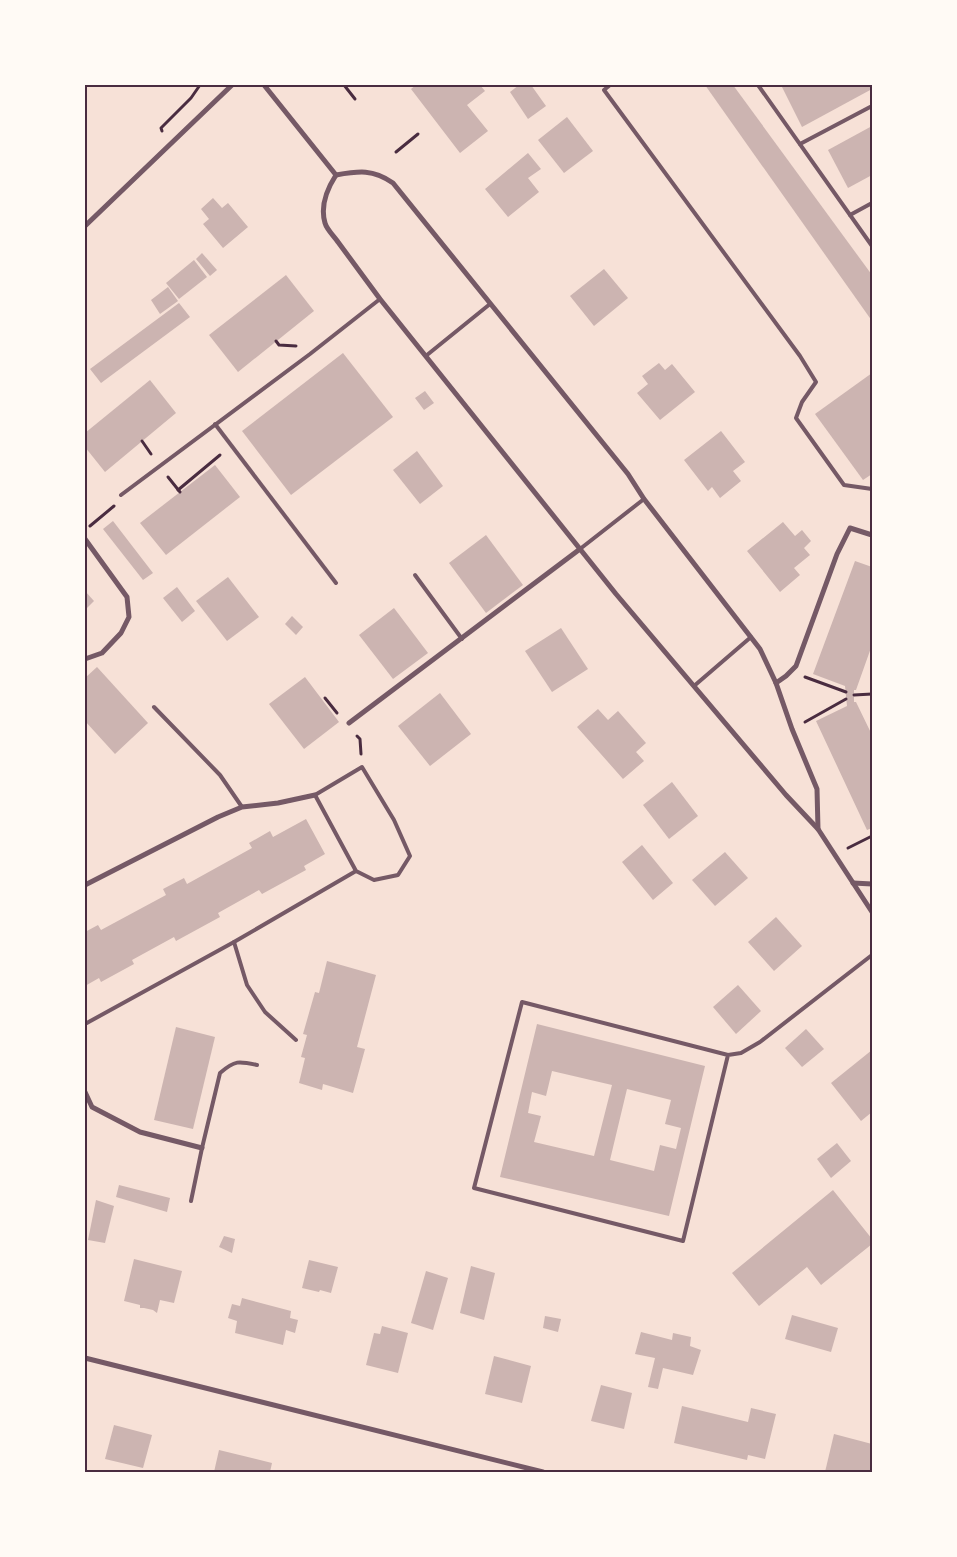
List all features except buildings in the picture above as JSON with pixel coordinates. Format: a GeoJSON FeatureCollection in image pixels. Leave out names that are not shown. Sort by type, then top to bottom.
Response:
{"type":"FeatureCollection","features":[{"type":"Feature","properties":{"kind":"street"},"geometry":{"type":"LineString","coordinates":[[85,226],[232,85]]}},
{"type":"Feature","properties":{"kind":"street"},"geometry":{"type":"LineString","coordinates":[[264,85],[336,175]]}},
{"type":"Feature","properties":{"kind":"street"},"geometry":{"type":"LineString","coordinates":[[336,175],[367,172],[382,175],[393,183],[628,474],[644,499],[751,637],[760,650],[776,683],[792,729],[817,789],[818,829]]}},
{"type":"Feature","properties":{"kind":"street"},"geometry":{"type":"LineString","coordinates":[[336,175],[329,186],[324,201],[323,213],[325,224],[380,299],[427,355],[580,549],[786,795],[818,829],[872,912]]}},
{"type":"Feature","properties":{"kind":"street"},"geometry":{"type":"LineString","coordinates":[[776,683],[796,666],[837,554],[850,528],[872,534]]}},
{"type":"Feature","properties":{"kind":"street"},"geometry":{"type":"LineString","coordinates":[[85,539],[127,597],[129,617],[121,633],[102,653],[85,659]]}},
{"type":"Feature","properties":{"kind":"street"},"geometry":{"type":"LineString","coordinates":[[349,724],[580,549]]}},
{"type":"Feature","properties":{"kind":"street"},"geometry":{"type":"LineString","coordinates":[[85,885],[218,817],[242,807],[278,803],[315,795]]}},
{"type":"Feature","properties":{"kind":"street"},"geometry":{"type":"LineString","coordinates":[[853,883],[872,884]]}},
{"type":"Feature","properties":{"kind":"street"},"geometry":{"type":"LineString","coordinates":[[85,1092],[92,1107],[140,1132],[202,1148]]}},
{"type":"Feature","properties":{"kind":"street"},"geometry":{"type":"LineString","coordinates":[[85,1358],[543,1472]]}},
{"type":"Feature","properties":{"kind":"lane"},"geometry":{"type":"LineString","coordinates":[[610,85],[604,90],[800,356],[816,382],[802,402],[796,418],[844,485],[872,489]]}},
{"type":"Feature","properties":{"kind":"lane"},"geometry":{"type":"LineString","coordinates":[[758,85],[872,246]]}},
{"type":"Feature","properties":{"kind":"lane"},"geometry":{"type":"LineString","coordinates":[[800,144],[872,106]]}},
{"type":"Feature","properties":{"kind":"lane"},"geometry":{"type":"LineString","coordinates":[[850,215],[872,203]]}},
{"type":"Feature","properties":{"kind":"lane"},"geometry":{"type":"LineString","coordinates":[[121,495],[310,354],[380,299]]}},
{"type":"Feature","properties":{"kind":"lane"},"geometry":{"type":"LineString","coordinates":[[427,355],[490,304]]}},
{"type":"Feature","properties":{"kind":"lane"},"geometry":{"type":"LineString","coordinates":[[215,424],[336,582]]}},
{"type":"Feature","properties":{"kind":"lane"},"geometry":{"type":"LineString","coordinates":[[580,549],[644,499]]}},
{"type":"Feature","properties":{"kind":"lane"},"geometry":{"type":"LineString","coordinates":[[415,575],[462,638]]}},
{"type":"Feature","properties":{"kind":"lane"},"geometry":{"type":"LineString","coordinates":[[694,686],[751,637]]}},
{"type":"Feature","properties":{"kind":"lane"},"geometry":{"type":"LineString","coordinates":[[154,707],[220,775],[242,807]]}},
{"type":"Feature","properties":{"kind":"lane"},"geometry":{"type":"LineString","coordinates":[[362,767],[394,820],[410,856],[398,875],[374,880],[356,871],[315,795],[362,767]]}},
{"type":"Feature","properties":{"kind":"lane"},"geometry":{"type":"LineString","coordinates":[[85,1024],[234,942],[356,871]]}},
{"type":"Feature","properties":{"kind":"lane"},"geometry":{"type":"LineString","coordinates":[[234,942],[247,985],[265,1012],[296,1040]]}},
{"type":"Feature","properties":{"kind":"lane"},"geometry":{"type":"LineString","coordinates":[[728,1055],[683,1241],[474,1188],[522,1002],[728,1055],[741,1053],[760,1042],[872,955]]}},
{"type":"Feature","properties":{"kind":"lane"},"geometry":{"type":"LineString","coordinates":[[191,1202],[220,1073],[229,1065],[238,1061],[257,1065]]}},
{"type":"Feature","properties":{"kind":"path"},"geometry":{"type":"LineString","coordinates":[[344,85],[355,99]]}},
{"type":"Feature","properties":{"kind":"path"},"geometry":{"type":"LineString","coordinates":[[396,152],[418,134]]}},
{"type":"Feature","properties":{"kind":"path"},"geometry":{"type":"LineString","coordinates":[[178,490],[232,446]]}},
{"type":"Feature","properties":{"kind":"path"},"geometry":{"type":"LineString","coordinates":[[85,530],[114,507],[121,495]]}},
{"type":"Feature","properties":{"kind":"path"},"geometry":{"type":"LineString","coordinates":[[796,666],[803,676],[846,692]]}},
{"type":"Feature","properties":{"kind":"path"},"geometry":{"type":"LineString","coordinates":[[854,695],[872,694]]}},
{"type":"Feature","properties":{"kind":"path"},"geometry":{"type":"LineString","coordinates":[[792,729],[846,700]]}},
{"type":"Feature","properties":{"kind":"path"},"geometry":{"type":"LineString","coordinates":[[835,855],[872,836]]}}]}
